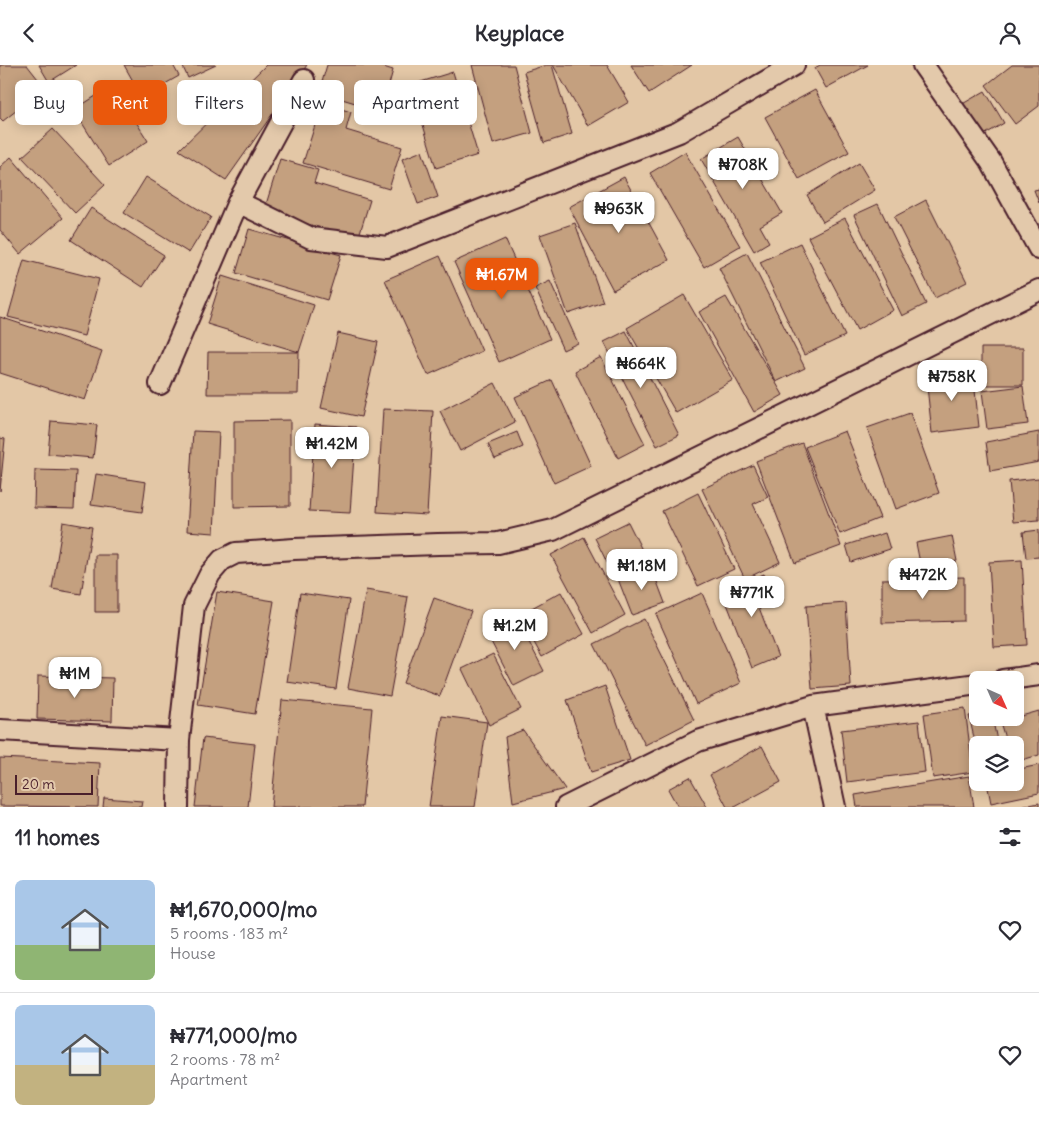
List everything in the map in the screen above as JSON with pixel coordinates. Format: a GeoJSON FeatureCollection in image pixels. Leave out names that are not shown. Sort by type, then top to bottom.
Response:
{"type":"FeatureCollection","features":[{"type":"Feature","properties":{"kind":"street"},"geometry":{"type":"LineString","coordinates":[[238,202],[312,238],[387,247],[679,133],[794,65]]}},
{"type":"Feature","properties":{"kind":"street"},"geometry":{"type":"LineString","coordinates":[[924,65],[991,162],[1039,249]]}},
{"type":"Feature","properties":{"kind":"street"},"geometry":{"type":"LineString","coordinates":[[160,384],[238,202],[280,125]]}},
{"type":"Feature","properties":{"kind":"street"},"geometry":{"type":"LineString","coordinates":[[178,807],[180,740],[194,605],[210,574],[222,560],[236,553],[294,549],[498,543],[553,530],[1039,290]]}},
{"type":"Feature","properties":{"kind":"street"},"geometry":{"type":"LineString","coordinates":[[1024,677],[1039,675]]}},
{"type":"Feature","properties":{"kind":"street"},"geometry":{"type":"LineString","coordinates":[[566,807],[698,741],[814,707],[969,685]]}},
{"type":"Feature","properties":{"kind":"street"},"geometry":{"type":"LineString","coordinates":[[814,707],[835,807]]}},
{"type":"Feature","properties":{"kind":"street"},"geometry":{"type":"LineString","coordinates":[[0,730],[180,740]]}},
{"type":"Feature","properties":{"kind":"building"},"geometry":{"type":"Polygon","coordinates":[[[0,65],[27,65],[39,80],[15,80],[15,112],[3,121],[0,118],[0,65]]]}},
{"type":"Feature","properties":{"kind":"building"},"geometry":{"type":"Polygon","coordinates":[[[39,65],[76,65],[52,80],[48,80],[39,65]]]}},
{"type":"Feature","properties":{"kind":"building"},"geometry":{"type":"Polygon","coordinates":[[[124,65],[173,65],[179,76],[167,83],[167,80],[132,80],[124,65]]]}},
{"type":"Feature","properties":{"kind":"building"},"geometry":{"type":"Polygon","coordinates":[[[182,65],[216,65],[188,78],[182,65]]]}},
{"type":"Feature","properties":{"kind":"building"},"geometry":{"type":"Polygon","coordinates":[[[266,65],[307,65],[296,80],[272,80],[272,115],[226,180],[179,150],[205,125],[262,125],[262,80],[251,80],[266,65]]]}},
{"type":"Feature","properties":{"kind":"building"},"geometry":{"type":"Polygon","coordinates":[[[327,65],[377,65],[393,70],[390,80],[354,80],[354,103],[344,100],[344,80],[323,80],[327,65]]]}},
{"type":"Feature","properties":{"kind":"building"},"geometry":{"type":"Polygon","coordinates":[[[472,65],[514,65],[532,133],[493,144],[472,65]]]}},
{"type":"Feature","properties":{"kind":"building"},"geometry":{"type":"Polygon","coordinates":[[[552,65],[572,134],[544,143],[524,72],[552,65]]]}},
{"type":"Feature","properties":{"kind":"building"},"geometry":{"type":"Polygon","coordinates":[[[553,65],[607,65],[629,102],[588,126],[553,65]]]}},
{"type":"Feature","properties":{"kind":"building"},"geometry":{"type":"Polygon","coordinates":[[[631,65],[692,65],[649,93],[631,65]]]}},
{"type":"Feature","properties":{"kind":"building"},"geometry":{"type":"Polygon","coordinates":[[[820,65],[868,65],[826,88],[815,68],[820,65]]]}},
{"type":"Feature","properties":{"kind":"building"},"geometry":{"type":"Polygon","coordinates":[[[1012,65],[1039,65],[1039,106],[1015,124],[986,85],[1012,65]]]}},
{"type":"Feature","properties":{"kind":"building"},"geometry":{"type":"Polygon","coordinates":[[[453,72],[455,80],[427,80],[453,72]]]}},
{"type":"Feature","properties":{"kind":"building"},"geometry":{"type":"Polygon","coordinates":[[[815,90],[849,152],[799,179],[765,117],[815,90]]]}},
{"type":"Feature","properties":{"kind":"building"},"geometry":{"type":"Polygon","coordinates":[[[985,91],[1004,123],[979,138],[959,106],[985,91]]]}},
{"type":"Feature","properties":{"kind":"building"},"geometry":{"type":"Polygon","coordinates":[[[93,98],[93,125],[138,125],[148,141],[109,166],[83,124],[83,104],[93,98]]]}},
{"type":"Feature","properties":{"kind":"building"},"geometry":{"type":"Polygon","coordinates":[[[344,110],[351,112],[346,130],[402,147],[389,189],[303,163],[315,125],[344,125],[344,110]]]}},
{"type":"Feature","properties":{"kind":"building"},"geometry":{"type":"Polygon","coordinates":[[[423,125],[469,125],[478,155],[436,168],[423,125]]]}},
{"type":"Feature","properties":{"kind":"building"},"geometry":{"type":"Polygon","coordinates":[[[53,129],[105,185],[75,213],[22,157],[53,129]]]}},
{"type":"Feature","properties":{"kind":"building"},"geometry":{"type":"Polygon","coordinates":[[[738,137],[782,213],[760,226],[769,242],[754,251],[701,159],[738,137]]]}},
{"type":"Feature","properties":{"kind":"building"},"geometry":{"type":"Polygon","coordinates":[[[422,151],[438,197],[418,204],[402,159],[422,151]]]}},
{"type":"Feature","properties":{"kind":"building"},"geometry":{"type":"Polygon","coordinates":[[[685,152],[740,246],[704,267],[650,173],[685,152]]]}},
{"type":"Feature","properties":{"kind":"building"},"geometry":{"type":"Polygon","coordinates":[[[11,157],[63,218],[20,254],[0,230],[0,167],[11,157]]]}},
{"type":"Feature","properties":{"kind":"building"},"geometry":{"type":"Polygon","coordinates":[[[280,159],[318,170],[314,183],[370,200],[358,239],[264,211],[280,159]]]}},
{"type":"Feature","properties":{"kind":"building"},"geometry":{"type":"Polygon","coordinates":[[[859,163],[875,190],[823,222],[807,195],[859,163]]]}},
{"type":"Feature","properties":{"kind":"building"},"geometry":{"type":"Polygon","coordinates":[[[146,177],[211,217],[189,253],[124,213],[146,177]]]}},
{"type":"Feature","properties":{"kind":"building"},"geometry":{"type":"Polygon","coordinates":[[[624,177],[669,260],[613,290],[569,207],[624,177]]]}},
{"type":"Feature","properties":{"kind":"building"},"geometry":{"type":"Polygon","coordinates":[[[1039,189],[1039,203],[1034,190],[1039,189]]]}},
{"type":"Feature","properties":{"kind":"building"},"geometry":{"type":"Polygon","coordinates":[[[926,200],[967,282],[935,298],[894,217],[926,200]]]}},
{"type":"Feature","properties":{"kind":"building"},"geometry":{"type":"Polygon","coordinates":[[[878,204],[926,304],[902,316],[854,215],[878,204]]]}},
{"type":"Feature","properties":{"kind":"building"},"geometry":{"type":"Polygon","coordinates":[[[91,208],[164,255],[143,287],[71,240],[91,208]]]}},
{"type":"Feature","properties":{"kind":"building"},"geometry":{"type":"Polygon","coordinates":[[[845,218],[893,310],[857,330],[808,237],[845,218]]]}},
{"type":"Feature","properties":{"kind":"building"},"geometry":{"type":"Polygon","coordinates":[[[575,223],[603,302],[568,314],[540,235],[575,223]]]}},
{"type":"Feature","properties":{"kind":"building"},"geometry":{"type":"Polygon","coordinates":[[[249,229],[341,255],[327,300],[236,273],[249,229]]]}},
{"type":"Feature","properties":{"kind":"building"},"geometry":{"type":"Polygon","coordinates":[[[505,239],[550,339],[499,362],[454,262],[505,239]]]}},
{"type":"Feature","properties":{"kind":"building"},"geometry":{"type":"Polygon","coordinates":[[[800,243],[845,336],[804,355],[760,262],[800,243]]]}},
{"type":"Feature","properties":{"kind":"building"},"geometry":{"type":"Polygon","coordinates":[[[747,253],[805,368],[776,382],[719,268],[747,253]]]}},
{"type":"Feature","properties":{"kind":"building"},"geometry":{"type":"Polygon","coordinates":[[[440,256],[482,351],[428,375],[385,280],[440,256]]]}},
{"type":"Feature","properties":{"kind":"building"},"geometry":{"type":"Polygon","coordinates":[[[24,260],[99,279],[84,336],[8,317],[24,260]]]}},
{"type":"Feature","properties":{"kind":"building"},"geometry":{"type":"Polygon","coordinates":[[[222,276],[314,305],[299,352],[207,324],[222,276]]]}},
{"type":"Feature","properties":{"kind":"building"},"geometry":{"type":"Polygon","coordinates":[[[550,281],[578,343],[563,350],[535,288],[550,281]]]}},
{"type":"Feature","properties":{"kind":"building"},"geometry":{"type":"Polygon","coordinates":[[[684,295],[733,380],[676,413],[627,328],[684,295]]]}},
{"type":"Feature","properties":{"kind":"building"},"geometry":{"type":"Polygon","coordinates":[[[726,297],[783,395],[754,412],[699,312],[726,297]]]}},
{"type":"Feature","properties":{"kind":"building"},"geometry":{"type":"Polygon","coordinates":[[[0,317],[102,351],[85,400],[0,373],[0,317]]]}},
{"type":"Feature","properties":{"kind":"building"},"geometry":{"type":"Polygon","coordinates":[[[626,331],[679,435],[657,446],[604,342],[626,331]]]}},
{"type":"Feature","properties":{"kind":"building"},"geometry":{"type":"Polygon","coordinates":[[[338,333],[378,342],[361,417],[321,408],[338,333]]]}},
{"type":"Feature","properties":{"kind":"building"},"geometry":{"type":"Polygon","coordinates":[[[981,348],[1023,348],[1023,385],[981,385],[981,348]]]}},
{"type":"Feature","properties":{"kind":"building"},"geometry":{"type":"Polygon","coordinates":[[[208,352],[299,352],[298,394],[207,394],[208,352]]]}},
{"type":"Feature","properties":{"kind":"building"},"geometry":{"type":"Polygon","coordinates":[[[601,357],[645,444],[618,458],[575,371],[601,357]]]}},
{"type":"Feature","properties":{"kind":"building"},"geometry":{"type":"Polygon","coordinates":[[[973,372],[979,427],[932,433],[926,377],[973,372]]]}},
{"type":"Feature","properties":{"kind":"building"},"geometry":{"type":"Polygon","coordinates":[[[552,380],[591,466],[554,483],[515,397],[552,380]]]}},
{"type":"Feature","properties":{"kind":"building"},"geometry":{"type":"Polygon","coordinates":[[[495,383],[515,422],[460,451],[440,411],[495,383]]]}},
{"type":"Feature","properties":{"kind":"building"},"geometry":{"type":"Polygon","coordinates":[[[1023,386],[1028,424],[987,429],[982,391],[1023,386]]]}},
{"type":"Feature","properties":{"kind":"building"},"geometry":{"type":"Polygon","coordinates":[[[383,409],[433,411],[427,515],[377,512],[383,409]]]}},
{"type":"Feature","properties":{"kind":"building"},"geometry":{"type":"Polygon","coordinates":[[[910,413],[939,493],[896,509],[867,428],[910,413]]]}},
{"type":"Feature","properties":{"kind":"building"},"geometry":{"type":"Polygon","coordinates":[[[290,420],[290,506],[234,507],[234,421],[290,420]]]}},
{"type":"Feature","properties":{"kind":"building"},"geometry":{"type":"Polygon","coordinates":[[[51,421],[97,425],[93,458],[48,454],[51,421]]]}},
{"type":"Feature","properties":{"kind":"building"},"geometry":{"type":"Polygon","coordinates":[[[315,424],[356,427],[350,513],[309,511],[315,424]]]}},
{"type":"Feature","properties":{"kind":"building"},"geometry":{"type":"Polygon","coordinates":[[[193,431],[219,432],[214,533],[187,531],[193,431]]]}},
{"type":"Feature","properties":{"kind":"building"},"geometry":{"type":"Polygon","coordinates":[[[845,431],[880,518],[840,534],[805,447],[845,431]]]}},
{"type":"Feature","properties":{"kind":"building"},"geometry":{"type":"Polygon","coordinates":[[[517,432],[523,447],[495,459],[488,444],[517,432]]]}},
{"type":"Feature","properties":{"kind":"building"},"geometry":{"type":"Polygon","coordinates":[[[1039,432],[1039,462],[990,471],[986,442],[1039,432]]]}},
{"type":"Feature","properties":{"kind":"building"},"geometry":{"type":"Polygon","coordinates":[[[0,438],[5,439],[0,491],[0,438]]]}},
{"type":"Feature","properties":{"kind":"building"},"geometry":{"type":"Polygon","coordinates":[[[802,443],[841,546],[795,563],[756,461],[802,443]]]}},
{"type":"Feature","properties":{"kind":"building"},"geometry":{"type":"Polygon","coordinates":[[[753,465],[768,497],[753,504],[780,562],[745,579],[702,489],[753,465]]]}},
{"type":"Feature","properties":{"kind":"building"},"geometry":{"type":"Polygon","coordinates":[[[35,470],[76,471],[74,509],[34,508],[35,470]]]}},
{"type":"Feature","properties":{"kind":"building"},"geometry":{"type":"Polygon","coordinates":[[[96,474],[146,482],[142,512],[91,505],[96,474]]]}},
{"type":"Feature","properties":{"kind":"building"},"geometry":{"type":"Polygon","coordinates":[[[1039,478],[1039,520],[1013,522],[1009,481],[1039,478]]]}},
{"type":"Feature","properties":{"kind":"building"},"geometry":{"type":"Polygon","coordinates":[[[698,493],[734,569],[698,586],[662,511],[698,493]]]}},
{"type":"Feature","properties":{"kind":"building"},"geometry":{"type":"Polygon","coordinates":[[[63,522],[92,527],[81,594],[52,589],[63,522]]]}},
{"type":"Feature","properties":{"kind":"building"},"geometry":{"type":"Polygon","coordinates":[[[628,522],[647,560],[614,577],[595,538],[628,522]]]}},
{"type":"Feature","properties":{"kind":"building"},"geometry":{"type":"Polygon","coordinates":[[[1039,530],[1039,557],[1026,558],[1023,532],[1039,530]]]}},
{"type":"Feature","properties":{"kind":"building"},"geometry":{"type":"Polygon","coordinates":[[[885,533],[890,549],[851,562],[846,545],[885,533]]]}},
{"type":"Feature","properties":{"kind":"building"},"geometry":{"type":"Polygon","coordinates":[[[952,536],[957,561],[921,568],[916,543],[952,536]]]}},
{"type":"Feature","properties":{"kind":"building"},"geometry":{"type":"Polygon","coordinates":[[[584,537],[625,615],[593,633],[551,555],[584,537]]]}},
{"type":"Feature","properties":{"kind":"building"},"geometry":{"type":"Polygon","coordinates":[[[95,555],[117,555],[117,612],[95,612],[95,555]]]}},
{"type":"Feature","properties":{"kind":"building"},"geometry":{"type":"Polygon","coordinates":[[[1022,560],[1027,645],[994,647],[989,562],[1022,560]]]}},
{"type":"Feature","properties":{"kind":"building"},"geometry":{"type":"Polygon","coordinates":[[[651,566],[665,603],[632,615],[618,579],[651,566]]]}},
{"type":"Feature","properties":{"kind":"building"},"geometry":{"type":"Polygon","coordinates":[[[764,574],[774,599],[758,605],[778,657],[752,668],[722,591],[764,574]]]}},
{"type":"Feature","properties":{"kind":"building"},"geometry":{"type":"Polygon","coordinates":[[[964,577],[964,621],[882,623],[882,579],[964,577]]]}},
{"type":"Feature","properties":{"kind":"building"},"geometry":{"type":"Polygon","coordinates":[[[366,590],[408,597],[390,696],[348,688],[366,590]]]}},
{"type":"Feature","properties":{"kind":"building"},"geometry":{"type":"Polygon","coordinates":[[[217,592],[274,601],[255,714],[198,705],[217,592]]]}},
{"type":"Feature","properties":{"kind":"building"},"geometry":{"type":"Polygon","coordinates":[[[561,592],[584,634],[542,657],[519,615],[561,592]]]}},
{"type":"Feature","properties":{"kind":"building"},"geometry":{"type":"Polygon","coordinates":[[[300,593],[349,600],[336,689],[287,682],[300,593]]]}},
{"type":"Feature","properties":{"kind":"building"},"geometry":{"type":"Polygon","coordinates":[[[702,593],[741,683],[696,704],[656,614],[702,593]]]}},
{"type":"Feature","properties":{"kind":"building"},"geometry":{"type":"Polygon","coordinates":[[[434,598],[471,611],[440,696],[403,683],[434,598]]]}},
{"type":"Feature","properties":{"kind":"building"},"geometry":{"type":"Polygon","coordinates":[[[846,603],[851,686],[812,689],[806,606],[846,603]]]}},
{"type":"Feature","properties":{"kind":"building"},"geometry":{"type":"Polygon","coordinates":[[[515,615],[544,671],[514,686],[485,630],[515,615]]]}},
{"type":"Feature","properties":{"kind":"building"},"geometry":{"type":"Polygon","coordinates":[[[644,619],[694,720],[645,745],[594,644],[644,619]]]}},
{"type":"Feature","properties":{"kind":"building"},"geometry":{"type":"Polygon","coordinates":[[[493,654],[521,709],[489,725],[462,669],[493,654]]]}},
{"type":"Feature","properties":{"kind":"building"},"geometry":{"type":"Polygon","coordinates":[[[38,676],[113,678],[112,721],[37,719],[38,676]]]}},
{"type":"Feature","properties":{"kind":"building"},"geometry":{"type":"Polygon","coordinates":[[[605,686],[630,760],[591,772],[567,700],[605,686]]]}},
{"type":"Feature","properties":{"kind":"building"},"geometry":{"type":"Polygon","coordinates":[[[282,700],[372,708],[362,807],[271,807],[282,700]]]}},
{"type":"Feature","properties":{"kind":"building"},"geometry":{"type":"Polygon","coordinates":[[[965,708],[969,740],[969,773],[933,778],[924,714],[965,708]]]}},
{"type":"Feature","properties":{"kind":"building"},"geometry":{"type":"Polygon","coordinates":[[[1039,711],[1039,755],[1024,759],[1024,736],[1004,736],[1001,726],[1024,726],[1024,715],[1039,711]]]}},
{"type":"Feature","properties":{"kind":"building"},"geometry":{"type":"Polygon","coordinates":[[[442,716],[487,722],[475,807],[429,807],[442,716]]]}},
{"type":"Feature","properties":{"kind":"building"},"geometry":{"type":"Polygon","coordinates":[[[919,721],[925,772],[847,782],[841,730],[919,721]]]}},
{"type":"Feature","properties":{"kind":"building"},"geometry":{"type":"Polygon","coordinates":[[[971,726],[994,726],[996,736],[974,736],[971,726]]]}},
{"type":"Feature","properties":{"kind":"building"},"geometry":{"type":"Polygon","coordinates":[[[523,730],[565,789],[513,802],[505,737],[523,730]]]}},
{"type":"Feature","properties":{"kind":"building"},"geometry":{"type":"Polygon","coordinates":[[[203,738],[255,744],[248,807],[195,807],[203,738]]]}},
{"type":"Feature","properties":{"kind":"building"},"geometry":{"type":"Polygon","coordinates":[[[762,746],[781,782],[735,807],[727,807],[710,775],[762,746]]]}},
{"type":"Feature","properties":{"kind":"building"},"geometry":{"type":"Polygon","coordinates":[[[0,758],[100,763],[98,807],[0,806],[0,758]]]}},
{"type":"Feature","properties":{"kind":"building"},"geometry":{"type":"Polygon","coordinates":[[[1039,765],[1039,793],[991,803],[989,791],[1024,791],[1024,768],[1039,765]]]}},
{"type":"Feature","properties":{"kind":"building"},"geometry":{"type":"Polygon","coordinates":[[[969,776],[969,791],[971,791],[974,807],[857,807],[855,795],[969,776]]]}},
{"type":"Feature","properties":{"kind":"building"},"geometry":{"type":"Polygon","coordinates":[[[690,777],[707,807],[678,807],[668,789],[690,777]]]}},
{"type":"Feature","properties":{"kind":"building"},"geometry":{"type":"Polygon","coordinates":[[[104,798],[142,801],[141,807],[103,807],[104,798]]]}},
{"type":"Feature","properties":{"kind":"building"},"geometry":{"type":"Polygon","coordinates":[[[1039,803],[1039,807],[1020,807],[1039,803]]]}}]}
